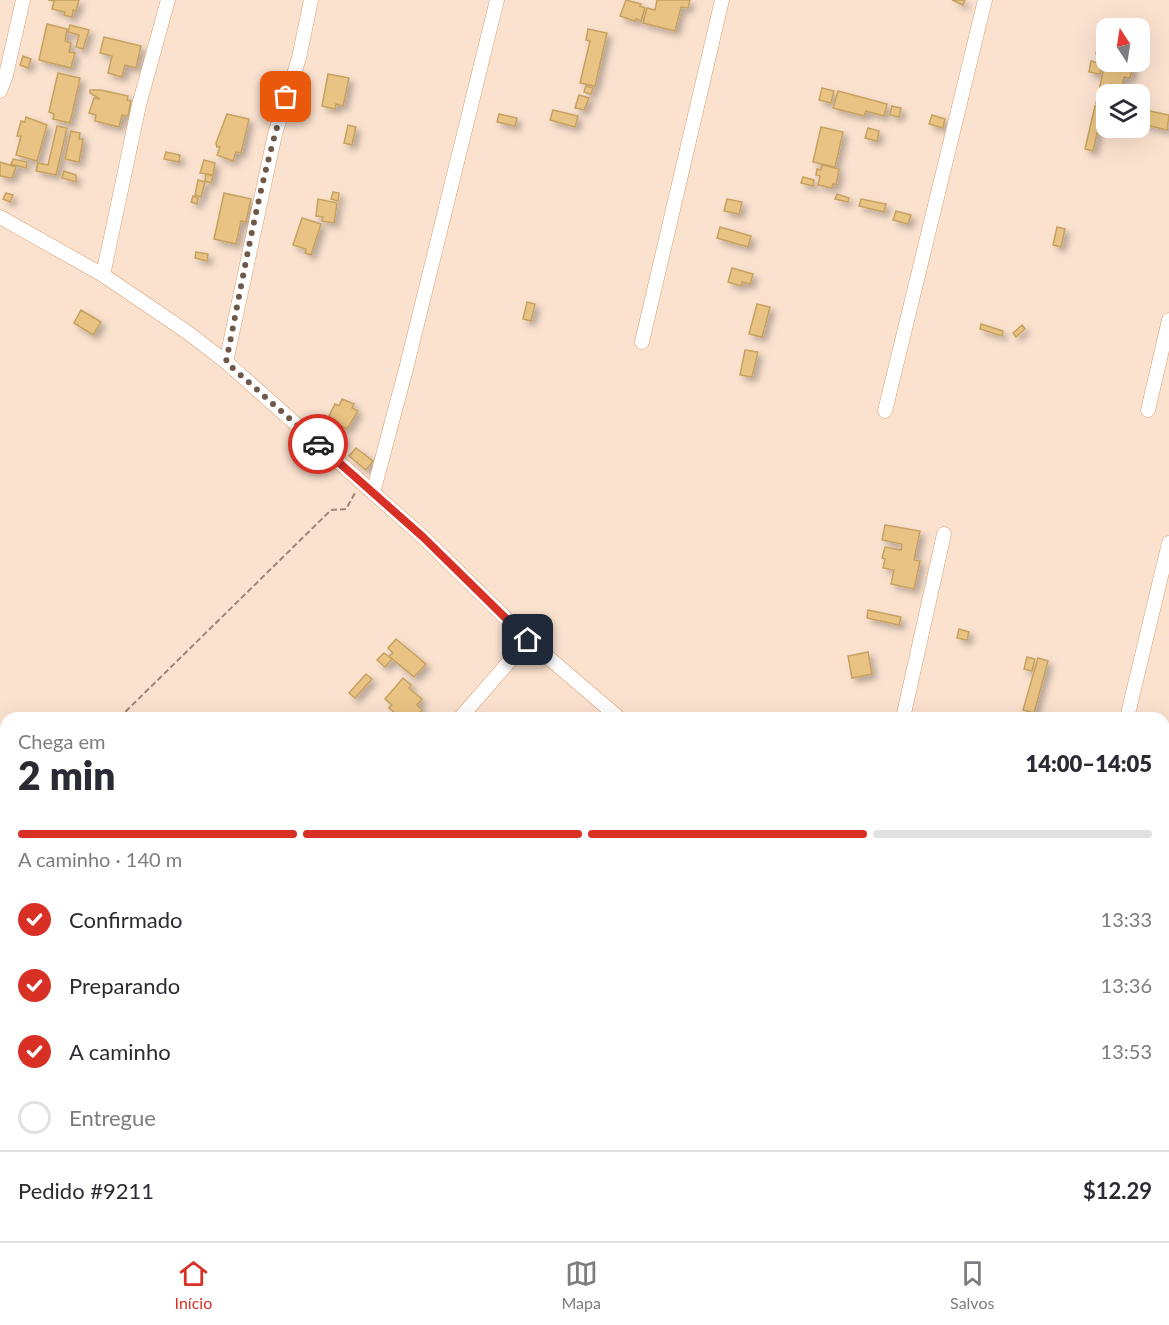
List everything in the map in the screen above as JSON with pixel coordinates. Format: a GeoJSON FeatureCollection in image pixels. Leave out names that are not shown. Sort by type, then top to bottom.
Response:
{"type":"FeatureCollection","features":[{"type":"Feature","properties":{"kind":"street"},"geometry":{"type":"LineString","coordinates":[[0,91],[6,75],[23,0]]}},
{"type":"Feature","properties":{"kind":"street"},"geometry":{"type":"LineString","coordinates":[[103,275],[139,105],[168,0]]}},
{"type":"Feature","properties":{"kind":"street"},"geometry":{"type":"LineString","coordinates":[[226,362],[275,134],[298,58],[311,0]]}},
{"type":"Feature","properties":{"kind":"street"},"geometry":{"type":"LineString","coordinates":[[373,494],[497,0]]}},
{"type":"Feature","properties":{"kind":"street"},"geometry":{"type":"LineString","coordinates":[[642,342],[722,0]]}},
{"type":"Feature","properties":{"kind":"street"},"geometry":{"type":"LineString","coordinates":[[885,411],[985,0]]}},
{"type":"Feature","properties":{"kind":"street"},"geometry":{"type":"LineString","coordinates":[[0,218],[103,275],[187,332],[226,362],[423,537],[528,640],[612,712]]}},
{"type":"Feature","properties":{"kind":"street"},"geometry":{"type":"LineString","coordinates":[[1148,410],[1169,320]]}},
{"type":"Feature","properties":{"kind":"street"},"geometry":{"type":"LineString","coordinates":[[904,712],[944,534]]}},
{"type":"Feature","properties":{"kind":"street"},"geometry":{"type":"LineString","coordinates":[[1128,712],[1169,543]]}},
{"type":"Feature","properties":{"kind":"street"},"geometry":{"type":"LineString","coordinates":[[465,712],[528,640]]}},
{"type":"Feature","properties":{"kind":"path"},"geometry":{"type":"LineString","coordinates":[[125,712],[331,510],[346,509],[361,482]]}},
{"type":"Feature","properties":{"kind":"building"},"geometry":{"type":"Polygon","coordinates":[[[48,0],[79,0],[72,17],[64,15],[65,12],[52,9],[54,1],[48,0]]]}},
{"type":"Feature","properties":{"kind":"building"},"geometry":{"type":"Polygon","coordinates":[[[626,0],[641,4],[640,6],[645,8],[641,21],[620,16],[626,0]]]}},
{"type":"Feature","properties":{"kind":"building"},"geometry":{"type":"Polygon","coordinates":[[[657,0],[690,0],[688,8],[681,7],[675,31],[643,23],[647,8],[655,10],[657,0]]]}},
{"type":"Feature","properties":{"kind":"building"},"geometry":{"type":"Polygon","coordinates":[[[952,0],[965,0],[963,5],[952,0]]]}},
{"type":"Feature","properties":{"kind":"building"},"geometry":{"type":"Polygon","coordinates":[[[47,24],[67,29],[65,41],[71,43],[69,52],[75,53],[71,68],[39,60],[47,24]]]}},
{"type":"Feature","properties":{"kind":"building"},"geometry":{"type":"Polygon","coordinates":[[[70,25],[89,30],[83,49],[76,47],[79,35],[68,32],[70,25]]]}},
{"type":"Feature","properties":{"kind":"building"},"geometry":{"type":"Polygon","coordinates":[[[588,29],[607,33],[595,86],[580,83],[590,41],[586,40],[588,29]]]}},
{"type":"Feature","properties":{"kind":"building"},"geometry":{"type":"Polygon","coordinates":[[[104,37],[141,46],[136,68],[125,65],[122,77],[108,73],[112,56],[100,53],[104,37]]]}},
{"type":"Feature","properties":{"kind":"building"},"geometry":{"type":"Polygon","coordinates":[[[23,56],[31,59],[28,68],[20,65],[23,56]]]}},
{"type":"Feature","properties":{"kind":"building"},"geometry":{"type":"Polygon","coordinates":[[[1091,61],[1096,62],[1096,72],[1100,72],[1100,74],[1089,72],[1091,61]]]}},
{"type":"Feature","properties":{"kind":"building"},"geometry":{"type":"Polygon","coordinates":[[[1103,72],[1132,72],[1130,78],[1124,77],[1122,84],[1100,84],[1103,72]]]}},
{"type":"Feature","properties":{"kind":"building"},"geometry":{"type":"Polygon","coordinates":[[[58,73],[80,78],[70,123],[53,119],[54,114],[49,112],[58,73]]]}},
{"type":"Feature","properties":{"kind":"building"},"geometry":{"type":"Polygon","coordinates":[[[328,74],[349,78],[343,106],[336,104],[335,109],[322,106],[328,74]]]}},
{"type":"Feature","properties":{"kind":"building"},"geometry":{"type":"Polygon","coordinates":[[[586,86],[593,88],[591,94],[584,92],[586,86]]]}},
{"type":"Feature","properties":{"kind":"building"},"geometry":{"type":"Polygon","coordinates":[[[266,88],[274,93],[272,101],[263,98],[266,88]]]}},
{"type":"Feature","properties":{"kind":"building"},"geometry":{"type":"Polygon","coordinates":[[[822,88],[834,91],[831,103],[819,100],[822,88]]]}},
{"type":"Feature","properties":{"kind":"building"},"geometry":{"type":"Polygon","coordinates":[[[90,90],[128,96],[127,100],[131,101],[128,116],[122,115],[119,127],[95,121],[96,115],[89,113],[94,98],[100,99],[90,93],[90,90]]]}},
{"type":"Feature","properties":{"kind":"building"},"geometry":{"type":"Polygon","coordinates":[[[838,91],[887,104],[884,116],[866,111],[864,116],[833,108],[838,91]]]}},
{"type":"Feature","properties":{"kind":"building"},"geometry":{"type":"Polygon","coordinates":[[[579,95],[589,98],[584,110],[575,108],[579,95]]]}},
{"type":"Feature","properties":{"kind":"building"},"geometry":{"type":"Polygon","coordinates":[[[892,106],[901,108],[899,117],[890,115],[892,106]]]}},
{"type":"Feature","properties":{"kind":"building"},"geometry":{"type":"Polygon","coordinates":[[[1095,106],[1096,138],[1093,151],[1085,149],[1095,106]]]}},
{"type":"Feature","properties":{"kind":"building"},"geometry":{"type":"Polygon","coordinates":[[[553,110],[578,116],[575,127],[550,120],[553,110]]]}},
{"type":"Feature","properties":{"kind":"building"},"geometry":{"type":"Polygon","coordinates":[[[1150,111],[1169,115],[1167,130],[1150,126],[1150,111]]]}},
{"type":"Feature","properties":{"kind":"building"},"geometry":{"type":"Polygon","coordinates":[[[227,114],[249,119],[241,153],[236,152],[233,161],[217,155],[220,147],[217,147],[216,143],[227,114]]]}},
{"type":"Feature","properties":{"kind":"building"},"geometry":{"type":"Polygon","coordinates":[[[499,114],[517,118],[515,126],[497,122],[499,114]]]}},
{"type":"Feature","properties":{"kind":"building"},"geometry":{"type":"Polygon","coordinates":[[[932,115],[945,119],[943,128],[929,124],[932,115]]]}},
{"type":"Feature","properties":{"kind":"building"},"geometry":{"type":"Polygon","coordinates":[[[26,117],[47,125],[37,161],[16,155],[21,136],[17,136],[21,121],[25,122],[26,117]]]}},
{"type":"Feature","properties":{"kind":"building"},"geometry":{"type":"Polygon","coordinates":[[[348,125],[356,127],[352,145],[344,143],[348,125]]]}},
{"type":"Feature","properties":{"kind":"building"},"geometry":{"type":"Polygon","coordinates":[[[57,126],[67,128],[56,175],[36,171],[38,163],[48,165],[57,126]]]}},
{"type":"Feature","properties":{"kind":"building"},"geometry":{"type":"Polygon","coordinates":[[[821,127],[843,132],[835,167],[813,162],[821,127]]]}},
{"type":"Feature","properties":{"kind":"building"},"geometry":{"type":"Polygon","coordinates":[[[868,128],[879,131],[877,141],[865,138],[868,128]]]}},
{"type":"Feature","properties":{"kind":"building"},"geometry":{"type":"Polygon","coordinates":[[[71,131],[80,133],[79,139],[83,139],[79,162],[65,159],[71,131]]]}},
{"type":"Feature","properties":{"kind":"building"},"geometry":{"type":"Polygon","coordinates":[[[166,152],[180,155],[179,162],[164,159],[166,152]]]}},
{"type":"Feature","properties":{"kind":"building"},"geometry":{"type":"Polygon","coordinates":[[[13,159],[27,162],[26,168],[11,164],[13,159]]]}},
{"type":"Feature","properties":{"kind":"building"},"geometry":{"type":"Polygon","coordinates":[[[204,160],[215,163],[213,175],[200,173],[204,160]]]}},
{"type":"Feature","properties":{"kind":"building"},"geometry":{"type":"Polygon","coordinates":[[[0,162],[16,167],[12,178],[0,176],[0,162]]]}},
{"type":"Feature","properties":{"kind":"building"},"geometry":{"type":"Polygon","coordinates":[[[822,165],[839,169],[836,185],[833,184],[832,188],[818,185],[820,176],[816,175],[817,169],[821,170],[822,165]]]}},
{"type":"Feature","properties":{"kind":"building"},"geometry":{"type":"Polygon","coordinates":[[[64,171],[76,175],[76,182],[62,178],[64,171]]]}},
{"type":"Feature","properties":{"kind":"building"},"geometry":{"type":"Polygon","coordinates":[[[206,174],[213,176],[211,183],[205,181],[206,174]]]}},
{"type":"Feature","properties":{"kind":"building"},"geometry":{"type":"Polygon","coordinates":[[[803,177],[814,180],[813,186],[801,183],[803,177]]]}},
{"type":"Feature","properties":{"kind":"building"},"geometry":{"type":"Polygon","coordinates":[[[198,180],[205,182],[201,197],[195,195],[198,180]]]}},
{"type":"Feature","properties":{"kind":"building"},"geometry":{"type":"Polygon","coordinates":[[[333,192],[339,193],[338,201],[331,199],[333,192]]]}},
{"type":"Feature","properties":{"kind":"building"},"geometry":{"type":"Polygon","coordinates":[[[6,193],[13,195],[10,202],[3,199],[6,193]]]}},
{"type":"Feature","properties":{"kind":"building"},"geometry":{"type":"Polygon","coordinates":[[[224,193],[251,199],[246,222],[241,221],[236,244],[214,239],[224,193]]]}},
{"type":"Feature","properties":{"kind":"building"},"geometry":{"type":"Polygon","coordinates":[[[837,194],[849,198],[848,202],[835,199],[837,194]]]}},
{"type":"Feature","properties":{"kind":"building"},"geometry":{"type":"Polygon","coordinates":[[[193,196],[198,198],[197,204],[191,202],[193,196]]]}},
{"type":"Feature","properties":{"kind":"building"},"geometry":{"type":"Polygon","coordinates":[[[318,199],[337,203],[334,223],[322,221],[323,217],[316,216],[318,199]]]}},
{"type":"Feature","properties":{"kind":"building"},"geometry":{"type":"Polygon","coordinates":[[[727,199],[742,202],[739,214],[724,211],[727,199]]]}},
{"type":"Feature","properties":{"kind":"building"},"geometry":{"type":"Polygon","coordinates":[[[861,199],[886,204],[884,212],[859,206],[861,199]]]}},
{"type":"Feature","properties":{"kind":"building"},"geometry":{"type":"Polygon","coordinates":[[[896,211],[911,215],[908,224],[893,220],[896,211]]]}},
{"type":"Feature","properties":{"kind":"building"},"geometry":{"type":"Polygon","coordinates":[[[302,218],[321,224],[311,255],[305,253],[306,249],[293,245],[302,218]]]}},
{"type":"Feature","properties":{"kind":"building"},"geometry":{"type":"Polygon","coordinates":[[[720,227],[751,236],[748,247],[717,238],[720,227]]]}},
{"type":"Feature","properties":{"kind":"building"},"geometry":{"type":"Polygon","coordinates":[[[1057,227],[1065,229],[1061,247],[1053,245],[1057,227]]]}},
{"type":"Feature","properties":{"kind":"building"},"geometry":{"type":"Polygon","coordinates":[[[196,252],[208,254],[207,261],[195,258],[196,252]]]}},
{"type":"Feature","properties":{"kind":"building"},"geometry":{"type":"Polygon","coordinates":[[[732,268],[753,274],[750,284],[742,282],[741,286],[728,282],[732,268]]]}},
{"type":"Feature","properties":{"kind":"building"},"geometry":{"type":"Polygon","coordinates":[[[527,302],[535,304],[531,321],[523,319],[527,302]]]}},
{"type":"Feature","properties":{"kind":"building"},"geometry":{"type":"Polygon","coordinates":[[[757,304],[770,307],[762,337],[749,334],[757,304]]]}},
{"type":"Feature","properties":{"kind":"building"},"geometry":{"type":"Polygon","coordinates":[[[81,310],[101,322],[93,335],[74,323],[81,310]]]}},
{"type":"Feature","properties":{"kind":"building"},"geometry":{"type":"Polygon","coordinates":[[[981,324],[1003,331],[1002,336],[980,329],[981,324]]]}},
{"type":"Feature","properties":{"kind":"building"},"geometry":{"type":"Polygon","coordinates":[[[1022,325],[1025,329],[1016,337],[1013,333],[1022,325]]]}},
{"type":"Feature","properties":{"kind":"building"},"geometry":{"type":"Polygon","coordinates":[[[745,350],[758,352],[752,377],[740,375],[745,350]]]}},
{"type":"Feature","properties":{"kind":"building"},"geometry":{"type":"Polygon","coordinates":[[[342,399],[354,404],[352,408],[358,411],[347,429],[327,420],[335,404],[339,406],[342,399]]]}},
{"type":"Feature","properties":{"kind":"building"},"geometry":{"type":"Polygon","coordinates":[[[336,433],[343,439],[338,446],[331,440],[336,433]]]}},
{"type":"Feature","properties":{"kind":"building"},"geometry":{"type":"Polygon","coordinates":[[[356,448],[373,461],[366,470],[349,456],[356,448]]]}},
{"type":"Feature","properties":{"kind":"building"},"geometry":{"type":"Polygon","coordinates":[[[885,525],[920,531],[914,560],[920,561],[914,589],[891,584],[894,570],[883,568],[885,559],[882,558],[885,547],[901,550],[902,544],[882,540],[885,525]]]}},
{"type":"Feature","properties":{"kind":"building"},"geometry":{"type":"Polygon","coordinates":[[[868,610],[901,617],[899,625],[867,618],[868,610]]]}},
{"type":"Feature","properties":{"kind":"building"},"geometry":{"type":"Polygon","coordinates":[[[959,629],[969,632],[967,640],[957,638],[959,629]]]}},
{"type":"Feature","properties":{"kind":"building"},"geometry":{"type":"Polygon","coordinates":[[[396,639],[426,664],[414,677],[389,656],[393,653],[388,648],[396,639]]]}},
{"type":"Feature","properties":{"kind":"building"},"geometry":{"type":"Polygon","coordinates":[[[868,652],[872,674],[852,678],[848,656],[868,652]]]}},
{"type":"Feature","properties":{"kind":"building"},"geometry":{"type":"Polygon","coordinates":[[[384,653],[392,659],[385,667],[377,660],[384,653]]]}},
{"type":"Feature","properties":{"kind":"building"},"geometry":{"type":"Polygon","coordinates":[[[1027,657],[1035,659],[1032,671],[1024,669],[1027,657]]]}},
{"type":"Feature","properties":{"kind":"building"},"geometry":{"type":"Polygon","coordinates":[[[1038,658],[1048,661],[1034,712],[1023,710],[1038,658]]]}},
{"type":"Feature","properties":{"kind":"building"},"geometry":{"type":"Polygon","coordinates":[[[366,674],[372,679],[355,698],[349,693],[366,674]]]}},
{"type":"Feature","properties":{"kind":"building"},"geometry":{"type":"Polygon","coordinates":[[[403,678],[411,685],[409,688],[422,699],[417,705],[422,710],[420,712],[394,712],[389,708],[392,705],[385,699],[403,678]]]}},
{"type":"Feature","properties":{"kind":"way so far"},"geometry":{"type":"LineString","coordinates":[[286,97],[275,134],[226,362],[318,444]]}},
{"type":"Feature","properties":{"kind":"route"},"geometry":{"type":"LineString","coordinates":[[318,444],[423,537],[528,640]]}}]}
